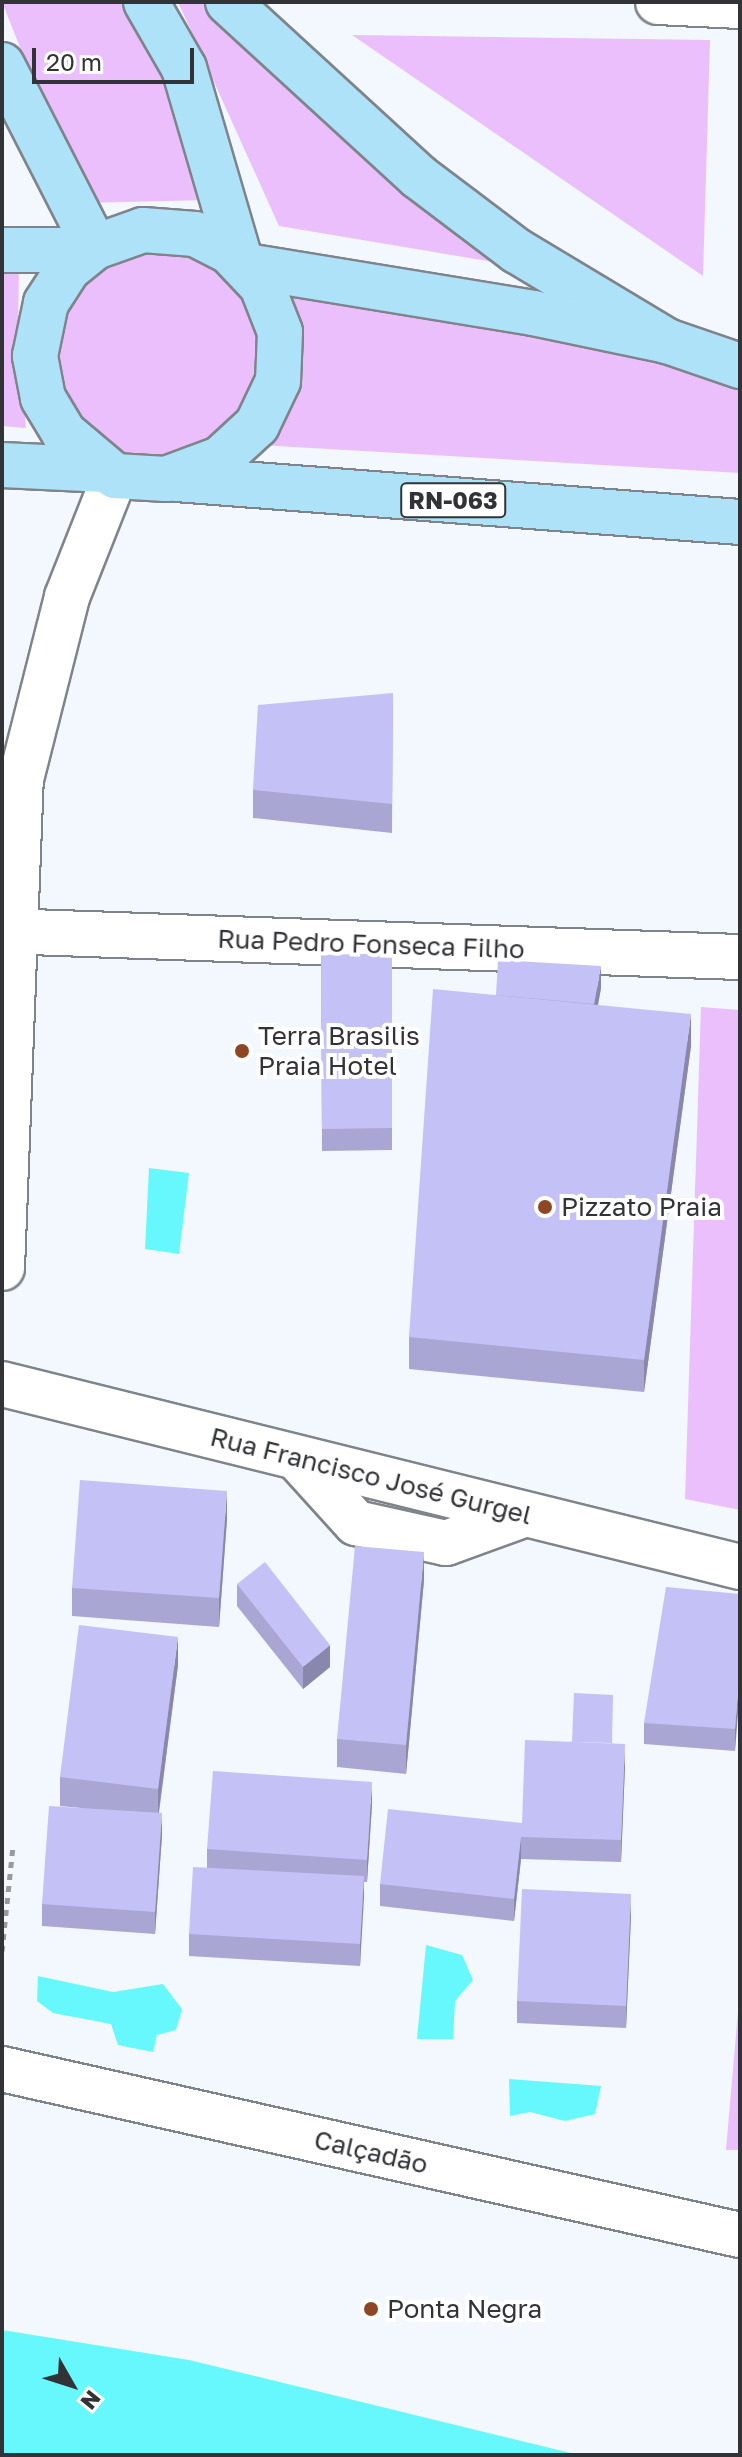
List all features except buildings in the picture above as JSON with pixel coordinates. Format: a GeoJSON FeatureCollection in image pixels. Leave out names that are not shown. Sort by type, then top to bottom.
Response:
{"type":"FeatureCollection","features":[{"type":"Feature","properties":{"kind":"main road","name":"RN-063"},"geometry":{"type":"LineString","coordinates":[[146,2],[184,68],[243,263],[278,319],[281,356],[275,393],[240,444],[210,464],[166,479]]}},
{"type":"Feature","properties":{"kind":"main road"},"geometry":{"type":"LineString","coordinates":[[228,2],[419,177],[517,251],[667,341]]}},
{"type":"Feature","properties":{"kind":"main road"},"geometry":{"type":"LineString","coordinates":[[2,65],[92,249],[2,250]]}},
{"type":"Feature","properties":{"kind":"main road","name":"RN-063"},"geometry":{"type":"LineString","coordinates":[[740,366],[667,341],[533,313],[243,263],[195,234],[170,230],[131,233],[92,249],[68,269],[46,303],[35,356],[43,398],[56,422],[110,473],[740,522]]}},
{"type":"Feature","properties":{"kind":"main road"},"geometry":{"type":"LineString","coordinates":[[2,465],[110,473]]}},
{"type":"Feature","properties":{"kind":"street"},"geometry":{"type":"LineString","coordinates":[[658,2],[740,6]]}},
{"type":"Feature","properties":{"kind":"street"},"geometry":{"type":"LineString","coordinates":[[2,1268],[8,932],[21,779],[67,597],[110,473]]}},
{"type":"Feature","properties":{"kind":"street","name":"Rua Pedro Fonseca Filho"},"geometry":{"type":"LineString","coordinates":[[8,932],[740,957]]}},
{"type":"Feature","properties":{"kind":"street","name":"Rua Francisco José Gurgel"},"geometry":{"type":"LineString","coordinates":[[2,1384],[740,1567]]}},
{"type":"Feature","properties":{"kind":"street","name":"Calçadão"},"geometry":{"type":"LineString","coordinates":[[2,2069],[740,2235]]}},
{"type":"Feature","properties":{"kind":"path"},"geometry":{"type":"LineString","coordinates":[[2,1951],[13,1847]]}},
{"type":"Feature","properties":{"kind":"shaded area"},"geometry":{"type":"Polygon","coordinates":[[[2,2],[122,2],[180,91],[210,200],[82,203],[2,2]]]}},
{"type":"Feature","properties":{"kind":"shaded area"},"geometry":{"type":"Polygon","coordinates":[[[178,2],[202,2],[411,187],[517,266],[279,226],[178,2]]]}},
{"type":"Feature","properties":{"kind":"shaded area"},"geometry":{"type":"Polygon","coordinates":[[[352,35],[710,40],[703,276],[352,35]]]}},
{"type":"Feature","properties":{"kind":"shaded area"},"geometry":{"type":"Polygon","coordinates":[[[148,242],[217,256],[263,310],[252,413],[195,458],[122,458],[89,439],[51,377],[60,303],[82,273],[148,242]]]}},
{"type":"Feature","properties":{"kind":"shaded area"},"geometry":{"type":"Polygon","coordinates":[[[19,260],[18,336],[26,428],[2,426],[2,262],[19,260]]]}},
{"type":"Feature","properties":{"kind":"shaded area"},"geometry":{"type":"Polygon","coordinates":[[[272,280],[626,345],[740,385],[740,473],[259,445],[272,280]]]}},
{"type":"Feature","properties":{"kind":"shaded area"},"geometry":{"type":"Polygon","coordinates":[[[701,1007],[740,1010],[740,1510],[685,1499],[701,1007]]]}},
{"type":"Feature","properties":{"kind":"shaded area"},"geometry":{"type":"Polygon","coordinates":[[[740,1989],[740,2150],[726,2150],[740,1989]]]}},
{"type":"Feature","properties":{"kind":"water"},"geometry":{"type":"Polygon","coordinates":[[[149,1168],[189,1173],[179,1254],[145,1249],[149,1168]]]}},
{"type":"Feature","properties":{"kind":"water"},"geometry":{"type":"Polygon","coordinates":[[[426,1945],[462,1955],[473,1980],[455,2001],[453,2039],[417,2039],[426,1945]]]}},
{"type":"Feature","properties":{"kind":"water"},"geometry":{"type":"Polygon","coordinates":[[[38,1976],[113,1992],[163,1984],[182,2009],[176,2030],[157,2035],[153,2052],[118,2045],[111,2024],[53,2013],[37,2001],[38,1976]]]}},
{"type":"Feature","properties":{"kind":"water"},"geometry":{"type":"Polygon","coordinates":[[[509,2079],[601,2086],[595,2114],[565,2121],[530,2112],[510,2116],[509,2079]]]}},
{"type":"Feature","properties":{"kind":"water"},"geometry":{"type":"Polygon","coordinates":[[[2,2330],[189,2360],[579,2455],[2,2455],[2,2330]]]}},
{"type":"Feature","properties":{"kind":"place","name":"Terra Brasilis Praia Hotel"},"geometry":{"type":"Point","coordinates":[242,1051]}},
{"type":"Feature","properties":{"kind":"place","name":"Pizzato Praia"},"geometry":{"type":"Point","coordinates":[545,1207]}},
{"type":"Feature","properties":{"kind":"place","name":"Ponta Negra"},"geometry":{"type":"Point","coordinates":[371,2309]}}]}
